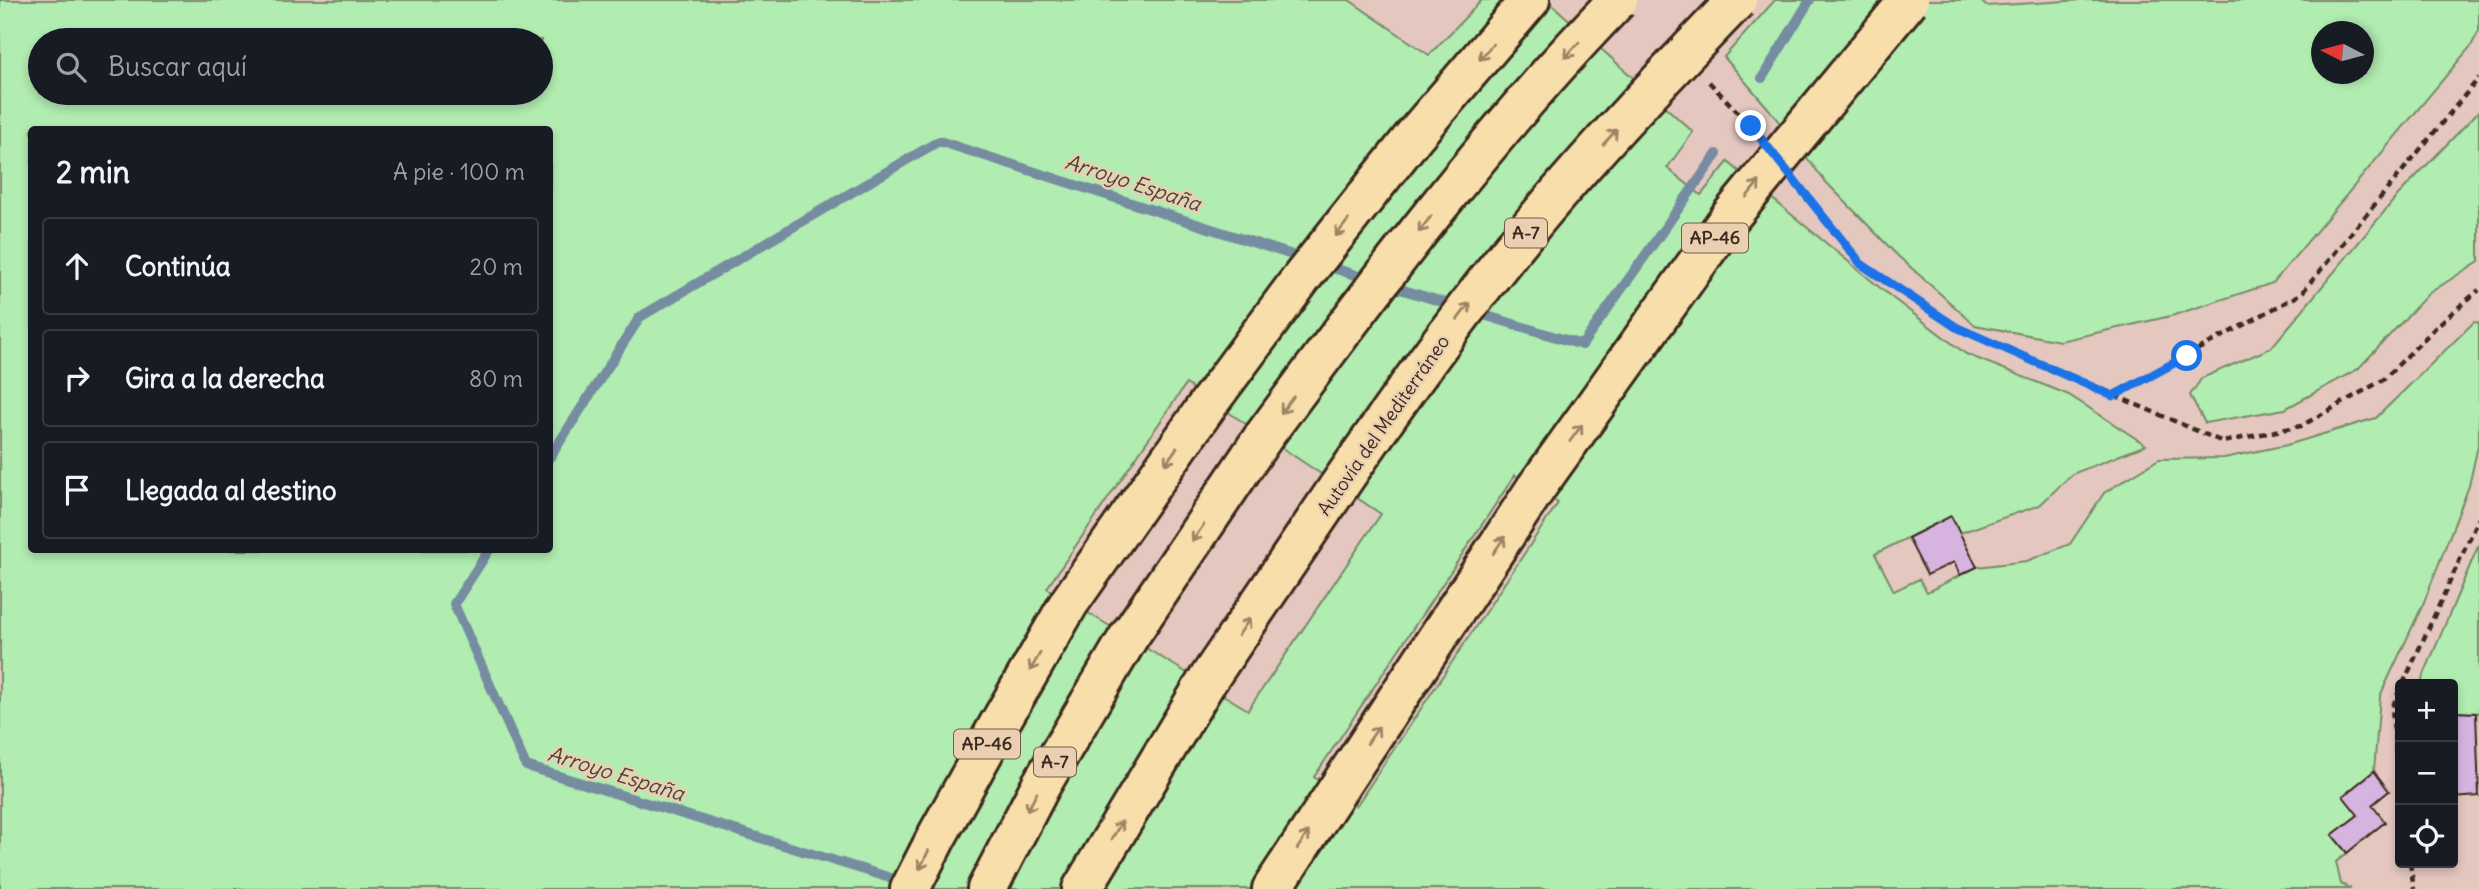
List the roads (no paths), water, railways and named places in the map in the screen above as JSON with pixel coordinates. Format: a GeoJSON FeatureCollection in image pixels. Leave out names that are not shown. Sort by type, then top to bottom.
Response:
{"type":"FeatureCollection","features":[{"type":"Feature","properties":{"kind":"highway","name":"AP-46"},"geometry":{"type":"LineString","coordinates":[[910,889],[970,775],[1069,603],[1210,400],[1405,147],[1530,0]]}},
{"type":"Feature","properties":{"kind":"highway","name":"A-7"},"geometry":{"type":"LineString","coordinates":[[987,889],[1041,785],[1128,638],[1264,436],[1352,316],[1469,169],[1618,0]]}},
{"type":"Feature","properties":{"kind":"highway","name":"Autovía del Mediterráneo"},"geometry":{"type":"LineString","coordinates":[[1082,889],[1205,684],[1420,368],[1535,220],[1737,0]]}},
{"type":"Feature","properties":{"kind":"highway","name":"AP-46"},"geometry":{"type":"LineString","coordinates":[[1272,889],[1536,488],[1730,217],[1909,0]]}},
{"type":"Feature","properties":{"kind":"waterway","name":"Arroyo España"},"geometry":{"type":"LineString","coordinates":[[1762,78],[1810,0]]}},
{"type":"Feature","properties":{"kind":"waterway","name":"Arroyo España"},"geometry":{"type":"LineString","coordinates":[[553,452],[640,317],[939,141],[1305,259]]}},
{"type":"Feature","properties":{"kind":"waterway","name":"Arroyo España"},"geometry":{"type":"LineString","coordinates":[[1474,312],[1582,345],[1717,154]]}},
{"type":"Feature","properties":{"kind":"waterway","name":"Arroyo España"},"geometry":{"type":"LineString","coordinates":[[1320,264],[1372,280]]}},
{"type":"Feature","properties":{"kind":"waterway","name":"Arroyo España"},"geometry":{"type":"LineString","coordinates":[[1387,285],[1459,307]]}},
{"type":"Feature","properties":{"kind":"waterway","name":"Arroyo España"},"geometry":{"type":"LineString","coordinates":[[487,553],[454,604],[526,766],[907,883]]}}]}
